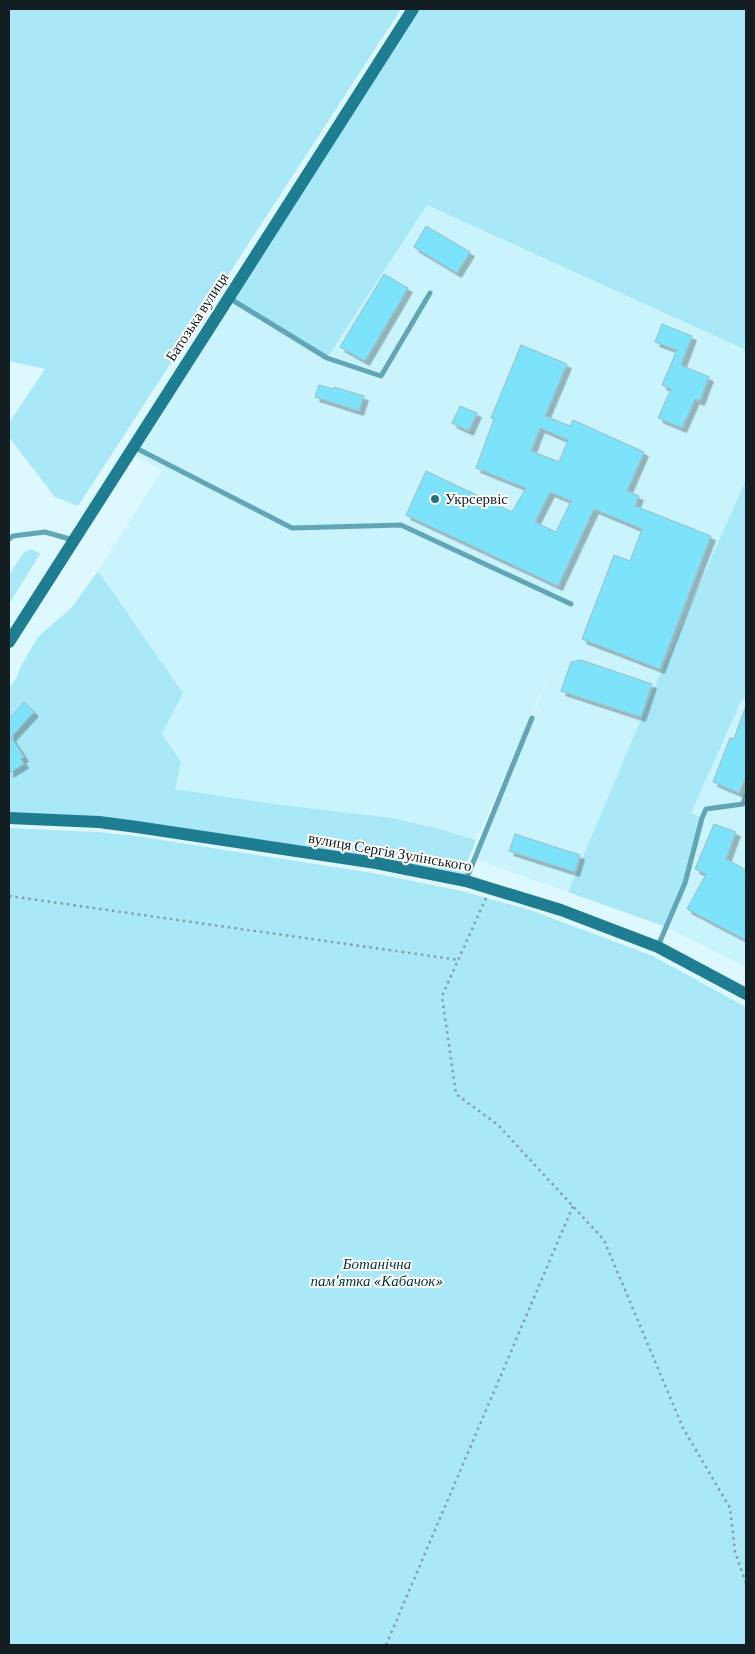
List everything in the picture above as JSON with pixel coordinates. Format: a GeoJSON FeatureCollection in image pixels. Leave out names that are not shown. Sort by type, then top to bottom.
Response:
{"type":"FeatureCollection","features":[{"type":"Feature","properties":{"kind":"street","name":"Батозька вулиця"},"geometry":{"type":"LineString","coordinates":[[9,642],[413,9]]}},
{"type":"Feature","properties":{"kind":"street","name":"вулиця Сергія Зулінського"},"geometry":{"type":"LineString","coordinates":[[9,818],[99,822],[137,827],[376,864],[466,881],[561,910],[658,947],[746,994]]}},
{"type":"Feature","properties":{"kind":"lane"},"geometry":{"type":"LineString","coordinates":[[229,298],[327,358],[380,376],[430,293]]}},
{"type":"Feature","properties":{"kind":"lane"},"geometry":{"type":"LineString","coordinates":[[134,446],[292,528],[401,525],[571,604]]}},
{"type":"Feature","properties":{"kind":"lane"},"geometry":{"type":"LineString","coordinates":[[9,539],[13,536],[45,532],[74,540]]}},
{"type":"Feature","properties":{"kind":"lane"},"geometry":{"type":"LineString","coordinates":[[466,881],[532,718]]}},
{"type":"Feature","properties":{"kind":"lane"},"geometry":{"type":"LineString","coordinates":[[658,947],[685,883],[706,809],[742,804],[746,795]]}},
{"type":"Feature","properties":{"kind":"path"},"geometry":{"type":"LineString","coordinates":[[490,888],[479,917],[442,996],[456,1094],[498,1125],[604,1240],[683,1428],[730,1508],[735,1552],[746,1583]]}},
{"type":"Feature","properties":{"kind":"path"},"geometry":{"type":"LineString","coordinates":[[9,896],[459,960]]}},
{"type":"Feature","properties":{"kind":"path"},"geometry":{"type":"LineString","coordinates":[[386,1645],[573,1206]]}},
{"type":"Feature","properties":{"kind":"shaded area"},"geometry":{"type":"Polygon","coordinates":[[[426,205],[746,350],[746,479],[655,686],[568,892],[475,859],[553,667],[476,840],[393,818],[274,804],[175,789],[181,762],[162,735],[183,693],[98,571],[162,470],[130,453],[229,298],[327,358],[426,205]]]}},
{"type":"Feature","properties":{"kind":"shaded area"},"geometry":{"type":"Polygon","coordinates":[[[742,699],[746,701],[746,967],[666,927],[701,817],[691,813],[742,699]]]}},
{"type":"Feature","properties":{"kind":"green space"},"geometry":{"type":"Polygon","coordinates":[[[9,9],[401,9],[78,506],[55,497],[9,437],[9,423],[45,369],[9,361],[9,9]]]}},
{"type":"Feature","properties":{"kind":"green space"},"geometry":{"type":"Polygon","coordinates":[[[413,9],[746,9],[746,350],[427,205],[327,358],[229,298],[413,9]]]}},
{"type":"Feature","properties":{"kind":"green space"},"geometry":{"type":"Polygon","coordinates":[[[746,479],[746,701],[742,699],[691,813],[702,818],[685,883],[666,927],[568,892],[655,686],[746,479]]]}},
{"type":"Feature","properties":{"kind":"green space"},"geometry":{"type":"Polygon","coordinates":[[[32,549],[40,554],[9,604],[9,575],[24,552],[32,549]]]}},
{"type":"Feature","properties":{"kind":"green space"},"geometry":{"type":"Polygon","coordinates":[[[98,571],[183,693],[162,734],[181,762],[175,789],[274,804],[393,818],[476,840],[468,860],[466,881],[137,827],[9,818],[9,688],[17,677],[21,666],[38,637],[72,607],[98,571]]]}},
{"type":"Feature","properties":{"kind":"green space","name":"Ботанічна пам'ятка «Кабачок»"},"geometry":{"type":"Polygon","coordinates":[[[9,828],[98,832],[136,836],[373,873],[462,891],[530,910],[653,956],[746,1007],[746,1645],[9,1645],[9,828]]]}},
{"type":"Feature","properties":{"kind":"building"},"geometry":{"type":"Polygon","coordinates":[[[426,226],[470,252],[457,273],[414,247],[426,226]]]}},
{"type":"Feature","properties":{"kind":"building"},"geometry":{"type":"Polygon","coordinates":[[[384,274],[408,288],[365,361],[340,347],[384,274]]]}},
{"type":"Feature","properties":{"kind":"building"},"geometry":{"type":"Polygon","coordinates":[[[662,324],[692,336],[681,365],[709,377],[700,401],[695,399],[682,428],[658,418],[671,389],[662,385],[677,350],[655,342],[662,324]]]}},
{"type":"Feature","properties":{"kind":"building"},"geometry":{"type":"Polygon","coordinates":[[[521,345],[567,364],[545,416],[570,426],[573,420],[644,452],[627,491],[639,496],[635,506],[711,536],[660,669],[582,639],[614,555],[630,561],[642,529],[594,509],[558,586],[406,515],[426,471],[512,512],[526,488],[476,468],[494,419],[491,418],[521,345]],[[540,428],[531,451],[559,462],[568,440],[540,428]],[[550,492],[535,522],[556,532],[571,501],[550,492]]]}},
{"type":"Feature","properties":{"kind":"building"},"geometry":{"type":"Polygon","coordinates":[[[319,385],[333,389],[334,387],[364,396],[359,411],[315,397],[319,385]]]}},
{"type":"Feature","properties":{"kind":"building"},"geometry":{"type":"Polygon","coordinates":[[[460,406],[477,413],[469,431],[452,423],[460,406]]]}},
{"type":"Feature","properties":{"kind":"building"},"geometry":{"type":"Polygon","coordinates":[[[581,660],[652,684],[641,717],[561,691],[571,662],[581,660]]]}},
{"type":"Feature","properties":{"kind":"building"},"geometry":{"type":"Polygon","coordinates":[[[24,702],[34,712],[11,737],[24,757],[21,759],[24,764],[9,773],[9,719],[24,702]]]}},
{"type":"Feature","properties":{"kind":"building"},"geometry":{"type":"Polygon","coordinates":[[[745,708],[746,776],[739,793],[713,782],[730,738],[734,739],[745,708]]]}},
{"type":"Feature","properties":{"kind":"building"},"geometry":{"type":"Polygon","coordinates":[[[714,824],[736,832],[726,859],[746,870],[746,940],[687,909],[706,874],[695,869],[714,824]]]}},
{"type":"Feature","properties":{"kind":"building"},"geometry":{"type":"Polygon","coordinates":[[[515,834],[580,855],[575,872],[509,851],[515,834]]]}},
{"type":"Feature","properties":{"kind":"place","name":"Укрсервіс"},"geometry":{"type":"Point","coordinates":[435,499]}}]}
